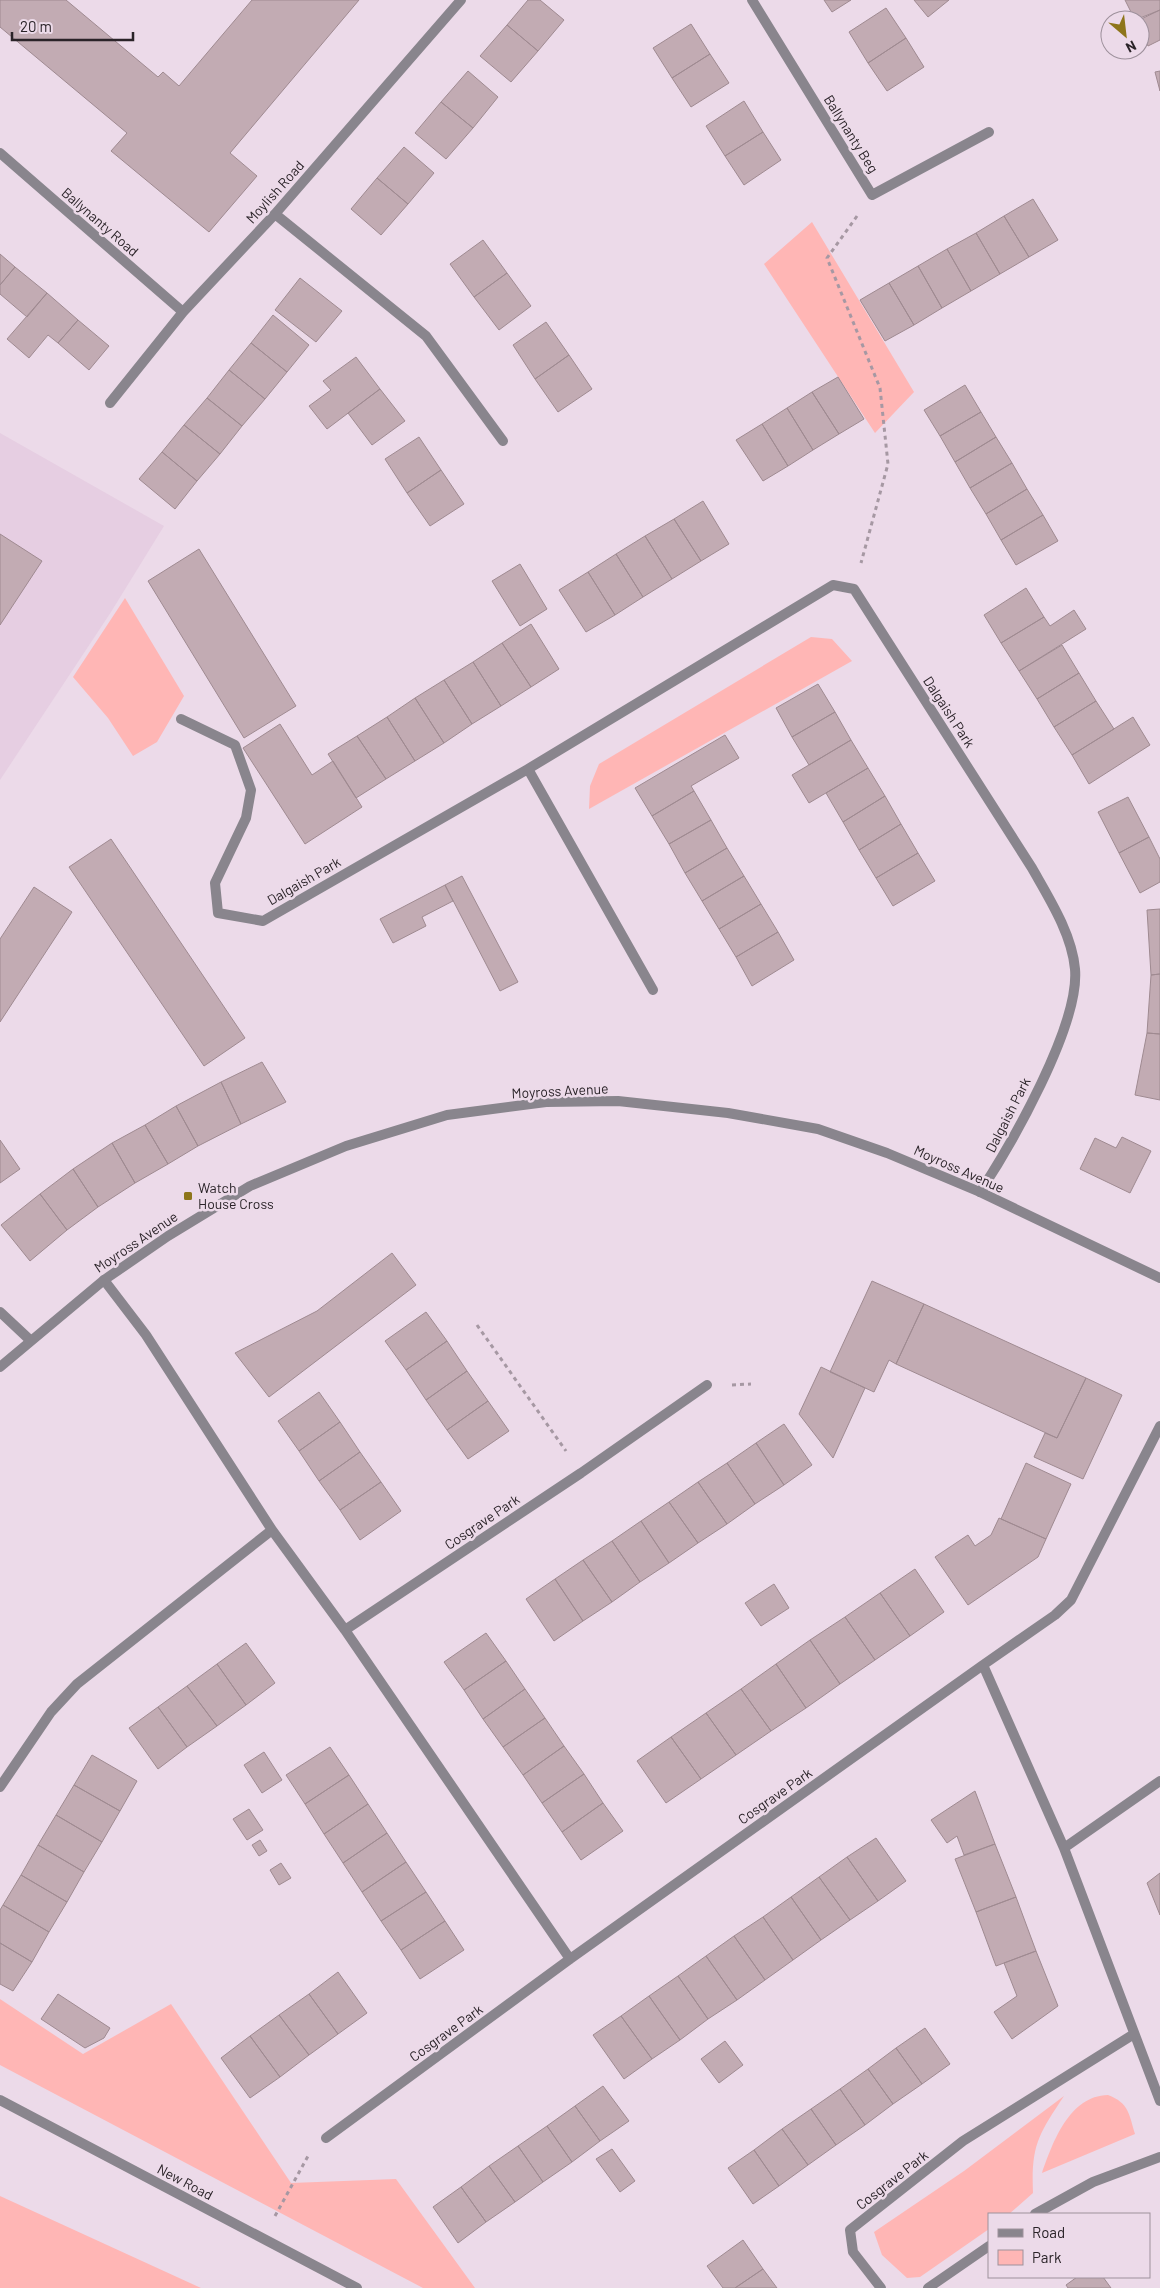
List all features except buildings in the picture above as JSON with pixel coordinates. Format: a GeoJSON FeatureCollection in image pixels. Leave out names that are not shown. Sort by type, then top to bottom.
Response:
{"type":"FeatureCollection","features":[{"type":"Feature","properties":{"kind":"street","name":"Moylish Road"},"geometry":{"type":"LineString","coordinates":[[110,403],[183,312],[275,214],[461,0]]}},
{"type":"Feature","properties":{"kind":"street","name":"Ballynanty Beg"},"geometry":{"type":"LineString","coordinates":[[752,0],[872,195],[989,132]]}},
{"type":"Feature","properties":{"kind":"street","name":"Ballynanty Road"},"geometry":{"type":"LineString","coordinates":[[0,154],[183,312]]}},
{"type":"Feature","properties":{"kind":"street"},"geometry":{"type":"LineString","coordinates":[[275,214],[426,336],[503,441]]}},
{"type":"Feature","properties":{"kind":"street","name":"Dalgaish Park"},"geometry":{"type":"LineString","coordinates":[[181,719],[235,745],[250,790],[246,818],[215,882],[218,913],[263,921],[528,769],[834,585],[854,589],[1032,868],[1069,943],[1075,970],[1072,1003],[1062,1037],[1001,1159],[980,1192]]}},
{"type":"Feature","properties":{"kind":"street"},"geometry":{"type":"LineString","coordinates":[[528,769],[653,990]]}},
{"type":"Feature","properties":{"kind":"street","name":"Moyross Avenue"},"geometry":{"type":"LineString","coordinates":[[0,1367],[104,1280],[168,1236],[250,1186],[346,1146],[447,1115],[546,1102],[618,1101],[728,1113],[818,1130],[887,1152],[980,1192],[1160,1278]]}},
{"type":"Feature","properties":{"kind":"street"},"geometry":{"type":"LineString","coordinates":[[104,1280],[146,1335],[272,1530],[345,1630],[570,1959]]}},
{"type":"Feature","properties":{"kind":"street"},"geometry":{"type":"LineString","coordinates":[[0,1312],[30,1340]]}},
{"type":"Feature","properties":{"kind":"street","name":"Cosgrave Park"},"geometry":{"type":"LineString","coordinates":[[345,1630],[581,1473],[707,1385]]}},
{"type":"Feature","properties":{"kind":"street","name":"Cosgrave Park"},"geometry":{"type":"LineString","coordinates":[[326,2138],[570,1959],[1055,1615],[1071,1600],[1160,1426]]}},
{"type":"Feature","properties":{"kind":"street"},"geometry":{"type":"LineString","coordinates":[[0,1787],[51,1712],[77,1684],[272,1530]]}},
{"type":"Feature","properties":{"kind":"street"},"geometry":{"type":"LineString","coordinates":[[983,1666],[1064,1848],[1160,2101]]}},
{"type":"Feature","properties":{"kind":"street"},"geometry":{"type":"LineString","coordinates":[[1064,1848],[1160,1781]]}},
{"type":"Feature","properties":{"kind":"street","name":"Cosgrave Park"},"geometry":{"type":"LineString","coordinates":[[881,2288],[853,2252],[850,2230],[963,2141],[1134,2034]]}},
{"type":"Feature","properties":{"kind":"street","name":"New Road"},"geometry":{"type":"LineString","coordinates":[[0,2100],[357,2288]]}},
{"type":"Feature","properties":{"kind":"street"},"geometry":{"type":"LineString","coordinates":[[1036,2213],[1092,2182],[1160,2157]]}},
{"type":"Feature","properties":{"kind":"street"},"geometry":{"type":"LineString","coordinates":[[928,2288],[988,2247]]}},
{"type":"Feature","properties":{"kind":"path"},"geometry":{"type":"LineString","coordinates":[[854,589],[888,464],[880,388],[827,258],[872,195]]}},
{"type":"Feature","properties":{"kind":"path"},"geometry":{"type":"LineString","coordinates":[[477,1325],[581,1473]]}},
{"type":"Feature","properties":{"kind":"path"},"geometry":{"type":"LineString","coordinates":[[264,2239],[305,2159],[326,2138]]}},
{"type":"Feature","properties":{"kind":"shaded area"},"geometry":{"type":"Polygon","coordinates":[[[0,433],[164,526],[111,612],[0,780],[0,433]]]}},
{"type":"Feature","properties":{"kind":"green space"},"geometry":{"type":"Polygon","coordinates":[[[812,222],[914,392],[875,433],[764,264],[812,222]]]}},
{"type":"Feature","properties":{"kind":"green space"},"geometry":{"type":"Polygon","coordinates":[[[125,598],[184,696],[157,742],[133,756],[108,718],[73,677],[125,598]]]}},
{"type":"Feature","properties":{"kind":"green space"},"geometry":{"type":"Polygon","coordinates":[[[811,637],[832,639],[852,661],[589,809],[590,786],[599,764],[811,637]]]}},
{"type":"Feature","properties":{"kind":"green space"},"geometry":{"type":"Polygon","coordinates":[[[0,1999],[83,2054],[171,2004],[291,2183],[396,2179],[475,2288],[423,2288],[0,2065],[0,1999]]]}},
{"type":"Feature","properties":{"kind":"green space"},"geometry":{"type":"Polygon","coordinates":[[[1108,2095],[1115,2098],[1127,2110],[1135,2134],[1042,2173],[1057,2135],[1073,2112],[1083,2103],[1094,2097],[1108,2095]]]}},
{"type":"Feature","properties":{"kind":"green space"},"geometry":{"type":"Polygon","coordinates":[[[1064,2096],[1042,2131],[1038,2142],[1033,2164],[1033,2193],[1010,2213],[988,2213],[988,2230],[920,2277],[907,2278],[882,2255],[874,2232],[964,2171],[1064,2096]]]}},
{"type":"Feature","properties":{"kind":"green space"},"geometry":{"type":"Polygon","coordinates":[[[0,2196],[201,2288],[0,2288],[0,2196]]]}},
{"type":"Feature","properties":{"kind":"place","name":"Watch House Cross"},"geometry":{"type":"Point","coordinates":[188,1196]}}]}
